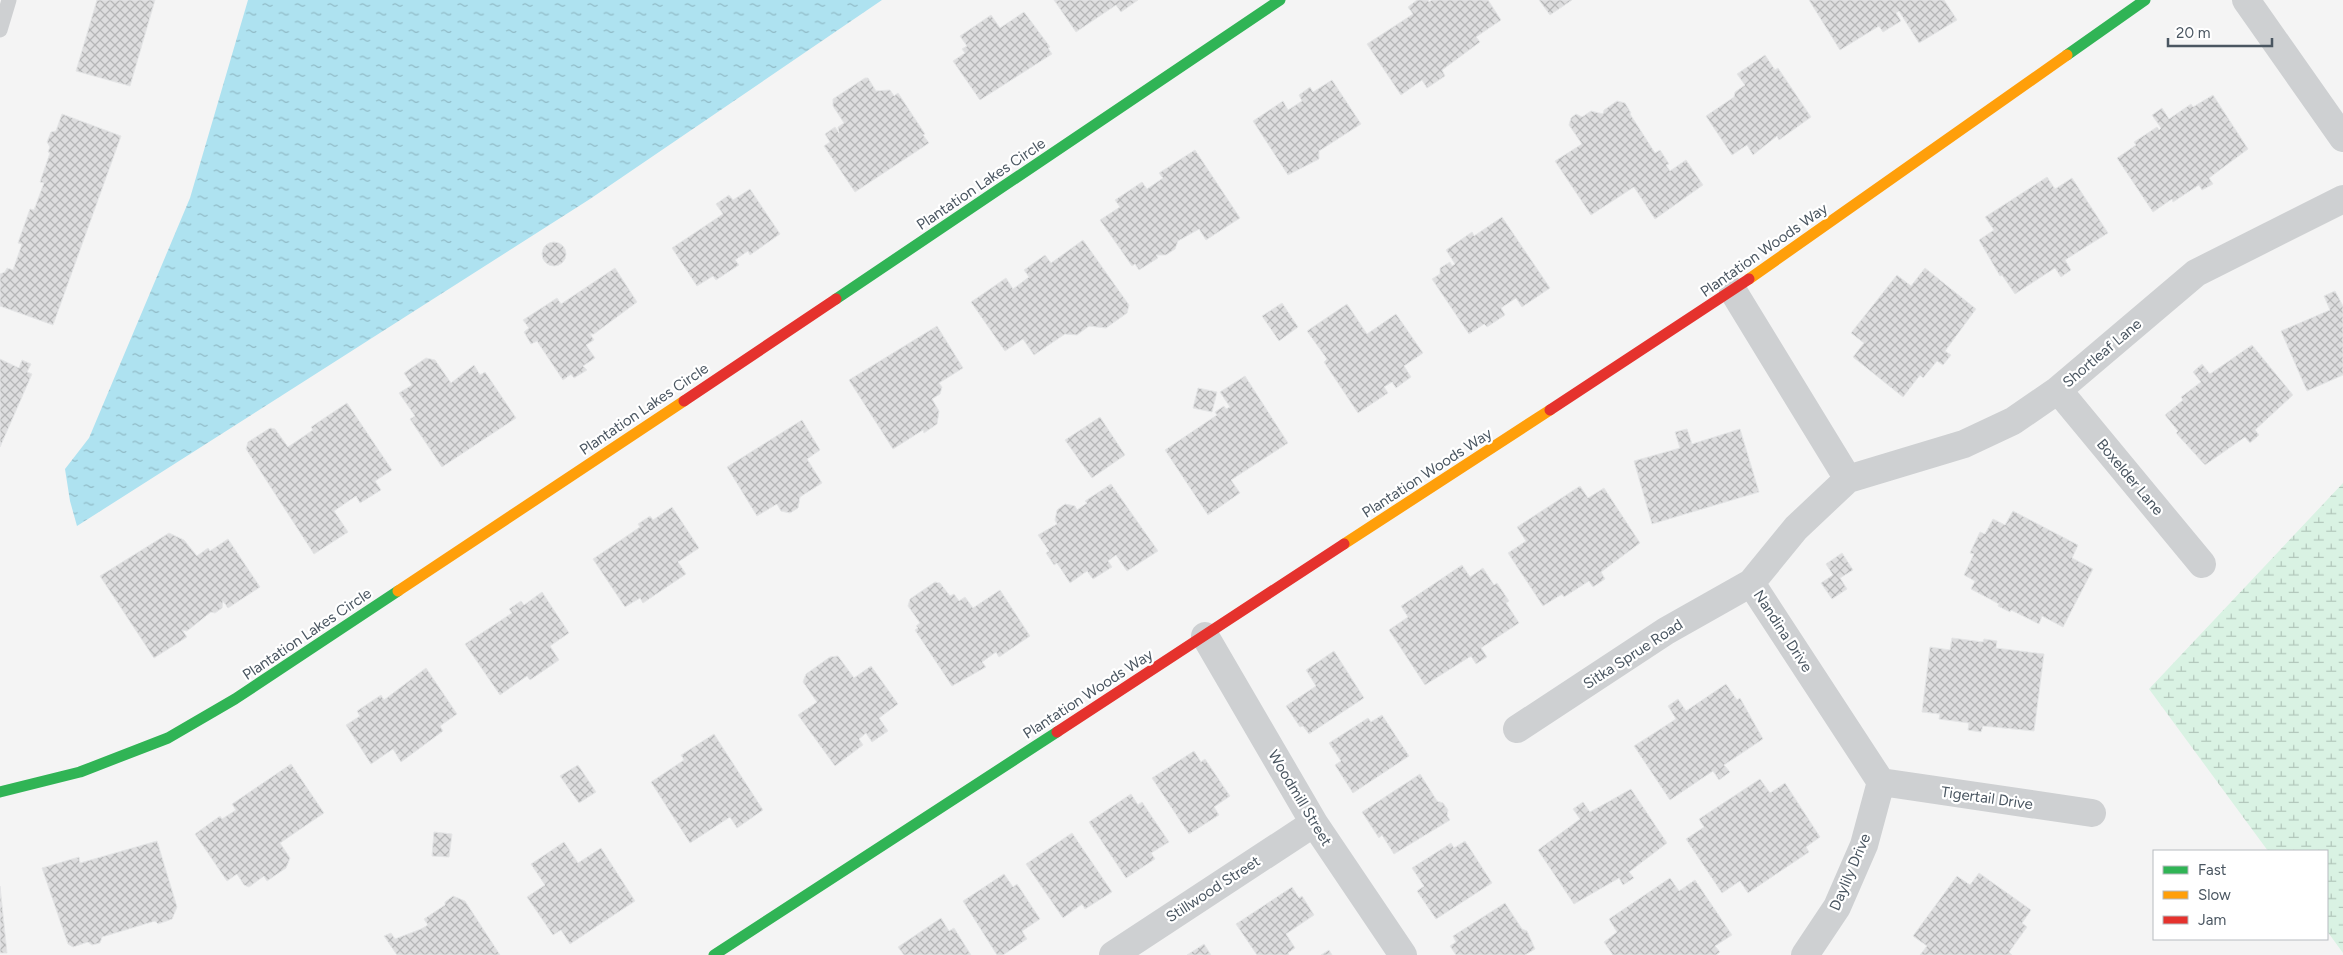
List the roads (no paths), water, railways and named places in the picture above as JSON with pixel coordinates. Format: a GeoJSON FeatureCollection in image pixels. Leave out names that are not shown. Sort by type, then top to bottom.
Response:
{"type":"FeatureCollection","features":[{"type":"Feature","properties":{"kind":"street","name":"Plantation Lakes Circle"},"geometry":{"type":"LineString","coordinates":[[0,792],[75,774],[116,760],[160,743],[228,704],[920,243],[1280,0]]}},
{"type":"Feature","properties":{"kind":"street","name":"Plantation Woods Way"},"geometry":{"type":"LineString","coordinates":[[714,955],[1733,291],[2145,0]]}},
{"type":"Feature","properties":{"kind":"street"},"geometry":{"type":"LineString","coordinates":[[2246,0],[2343,138]]}},
{"type":"Feature","properties":{"kind":"street","name":"Shortleaf Lane"},"geometry":{"type":"LineString","coordinates":[[1848,479],[1902,461],[1964,444],[2013,421],[2058,390],[2196,273],[2343,199]]}},
{"type":"Feature","properties":{"kind":"street"},"geometry":{"type":"LineString","coordinates":[[1733,291],[1848,479]]}},
{"type":"Feature","properties":{"kind":"street","name":"Boxelder Lane"},"geometry":{"type":"LineString","coordinates":[[2058,390],[2202,564]]}},
{"type":"Feature","properties":{"kind":"street","name":"Nandina Drive"},"geometry":{"type":"LineString","coordinates":[[1848,479],[1796,528],[1751,583],[1881,782]]}},
{"type":"Feature","properties":{"kind":"street","name":"Sitka Sprue Road"},"geometry":{"type":"LineString","coordinates":[[1518,729],[1666,631],[1751,583]]}},
{"type":"Feature","properties":{"kind":"street","name":"Woodmill Street"},"geometry":{"type":"LineString","coordinates":[[1205,636],[1314,823],[1403,955]]}},
{"type":"Feature","properties":{"kind":"street","name":"Tigertail Drive"},"geometry":{"type":"LineString","coordinates":[[1881,782],[2092,813]]}},
{"type":"Feature","properties":{"kind":"street","name":"Daylily Drive"},"geometry":{"type":"LineString","coordinates":[[1805,955],[1837,907],[1864,845],[1881,782]]}},
{"type":"Feature","properties":{"kind":"street","name":"Stillwood Street"},"geometry":{"type":"LineString","coordinates":[[1113,955],[1314,823]]}},
{"type":"Feature","properties":{"kind":"lane"},"geometry":{"type":"LineString","coordinates":[[0,30],[9,0]]}},
{"type":"Feature","properties":{"kind":"water"},"geometry":{"type":"Polygon","coordinates":[[[248,0],[882,0],[590,199],[77,526],[70,501],[65,469],[89,438],[190,198],[248,0]]]}}]}
